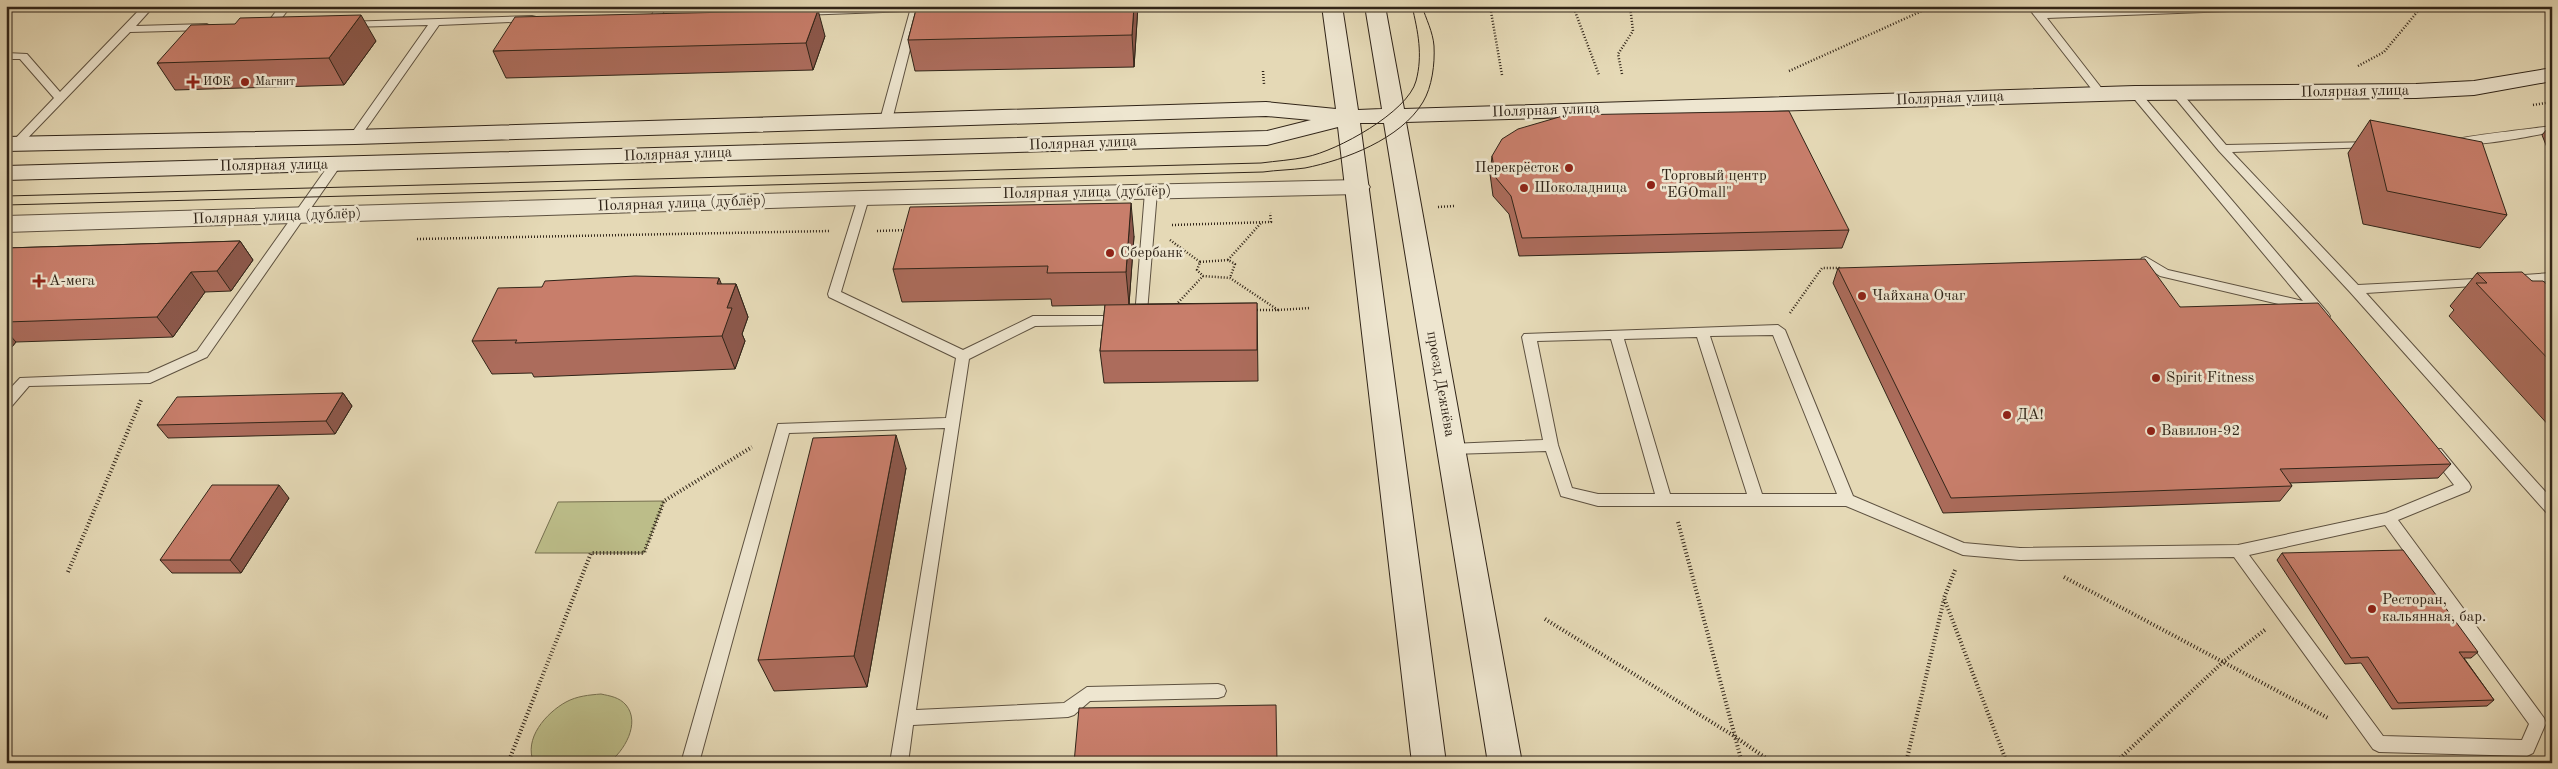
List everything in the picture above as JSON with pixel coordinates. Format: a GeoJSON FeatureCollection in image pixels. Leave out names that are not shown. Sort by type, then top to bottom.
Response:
{"type":"FeatureCollection","features":[{"type":"Feature","properties":{"kind":"main road"},"geometry":{"type":"LineString","coordinates":[[1332,6],[1358,187],[1429,763]]}},
{"type":"Feature","properties":{"kind":"main road","name":"проезд Дежнёва"},"geometry":{"type":"LineString","coordinates":[[1375,6],[1505,763]]}},
{"type":"Feature","properties":{"kind":"main road","name":"Полярная улица"},"geometry":{"type":"LineString","coordinates":[[11,144],[355,137],[1266,110],[1348,117],[2135,93],[2416,91],[2474,88],[2517,82],[2552,74]]}},
{"type":"Feature","properties":{"kind":"main road","name":"Полярная улица"},"geometry":{"type":"LineString","coordinates":[[6,173],[1267,138],[1348,117]]}},
{"type":"Feature","properties":{"kind":"main road","name":"Полярная улица (дублёр)"},"geometry":{"type":"LineString","coordinates":[[6,224],[863,198],[1358,187]]}},
{"type":"Feature","properties":{"kind":"lane"},"geometry":{"type":"LineString","coordinates":[[11,144],[61,99],[149,6]]}},
{"type":"Feature","properties":{"kind":"lane"},"geometry":{"type":"LineString","coordinates":[[286,6],[265,26],[289,25]]}},
{"type":"Feature","properties":{"kind":"lane"},"geometry":{"type":"LineString","coordinates":[[2035,11],[2282,6]]}},
{"type":"Feature","properties":{"kind":"lane"},"geometry":{"type":"LineString","coordinates":[[786,12],[916,7],[886,120]]}},
{"type":"Feature","properties":{"kind":"lane"},"geometry":{"type":"LineString","coordinates":[[2035,11],[2101,94]]}},
{"type":"Feature","properties":{"kind":"lane"},"geometry":{"type":"LineString","coordinates":[[338,24],[542,18]]}},
{"type":"Feature","properties":{"kind":"lane"},"geometry":{"type":"LineString","coordinates":[[355,137],[436,21]]}},
{"type":"Feature","properties":{"kind":"lane"},"geometry":{"type":"LineString","coordinates":[[128,29],[222,27]]}},
{"type":"Feature","properties":{"kind":"lane"},"geometry":{"type":"LineString","coordinates":[[6,56],[23,56],[61,99]]}},
{"type":"Feature","properties":{"kind":"lane"},"geometry":{"type":"LineString","coordinates":[[2135,93],[2335,331]]}},
{"type":"Feature","properties":{"kind":"lane"},"geometry":{"type":"LineString","coordinates":[[2176,93],[2223,149],[2355,288],[2552,509]]}},
{"type":"Feature","properties":{"kind":"lane"},"geometry":{"type":"LineString","coordinates":[[2439,141],[2478,140],[2552,129]]}},
{"type":"Feature","properties":{"kind":"lane"},"geometry":{"type":"LineString","coordinates":[[2223,149],[2380,144]]}},
{"type":"Feature","properties":{"kind":"lane"},"geometry":{"type":"LineString","coordinates":[[6,403],[25,382],[150,378],[202,354],[301,216],[335,165]]}},
{"type":"Feature","properties":{"kind":"lane"},"geometry":{"type":"LineString","coordinates":[[963,356],[1033,321],[1141,321],[1151,192]]}},
{"type":"Feature","properties":{"kind":"lane"},"geometry":{"type":"LineString","coordinates":[[863,198],[834,294],[963,356]]}},
{"type":"Feature","properties":{"kind":"lane"},"geometry":{"type":"LineString","coordinates":[[2146,261],[2164,273],[2317,308]]}},
{"type":"Feature","properties":{"kind":"lane"},"geometry":{"type":"LineString","coordinates":[[2355,288],[2552,277]]}},
{"type":"Feature","properties":{"kind":"lane"},"geometry":{"type":"LineString","coordinates":[[2526,279],[2539,291]]}},
{"type":"Feature","properties":{"kind":"lane"},"geometry":{"type":"LineString","coordinates":[[1847,500],[1778,330],[1529,337],[1551,445],[1566,492],[1598,500],[1847,500],[1963,549],[2020,554],[2238,552],[2388,518],[2464,487],[2427,442]]}},
{"type":"Feature","properties":{"kind":"lane"},"geometry":{"type":"LineString","coordinates":[[1702,332],[1756,499]]}},
{"type":"Feature","properties":{"kind":"lane"},"geometry":{"type":"LineString","coordinates":[[1616,334],[1668,500]]}},
{"type":"Feature","properties":{"kind":"lane"},"geometry":{"type":"LineString","coordinates":[[899,763],[963,356]]}},
{"type":"Feature","properties":{"kind":"lane"},"geometry":{"type":"LineString","coordinates":[[690,763],[783,428],[953,423]]}},
{"type":"Feature","properties":{"kind":"lane"},"geometry":{"type":"LineString","coordinates":[[1451,449],[1551,445]]}},
{"type":"Feature","properties":{"kind":"lane"},"geometry":{"type":"LineString","coordinates":[[2238,552],[2379,744],[2527,748],[2538,723],[2388,518]]}},
{"type":"Feature","properties":{"kind":"lane"},"geometry":{"type":"LineString","coordinates":[[906,718],[1068,710],[1087,694],[1218,691]]}},
{"type":"Feature","properties":{"kind":"path"},"geometry":{"type":"LineString","coordinates":[[1490,6],[1502,75]]}},
{"type":"Feature","properties":{"kind":"path"},"geometry":{"type":"LineString","coordinates":[[1574,6],[1598,75]]}},
{"type":"Feature","properties":{"kind":"path"},"geometry":{"type":"LineString","coordinates":[[1622,74],[1618,54],[1633,31],[1630,6]]}},
{"type":"Feature","properties":{"kind":"path"},"geometry":{"type":"LineString","coordinates":[[1789,71],[1933,6]]}},
{"type":"Feature","properties":{"kind":"path"},"geometry":{"type":"LineString","coordinates":[[2356,67],[2384,52],[2418,11],[2413,6]]}},
{"type":"Feature","properties":{"kind":"path"},"geometry":{"type":"LineString","coordinates":[[1435,207],[1454,206]]}},
{"type":"Feature","properties":{"kind":"path"},"geometry":{"type":"LineString","coordinates":[[1228,260],[1262,222]]}},
{"type":"Feature","properties":{"kind":"path"},"geometry":{"type":"LineString","coordinates":[[1148,226],[1271,222]]}},
{"type":"Feature","properties":{"kind":"path"},"geometry":{"type":"LineString","coordinates":[[1148,226],[1200,262],[1228,260],[1236,264],[1230,278]]}},
{"type":"Feature","properties":{"kind":"path"},"geometry":{"type":"LineString","coordinates":[[410,239],[911,230]]}},
{"type":"Feature","properties":{"kind":"path"},"geometry":{"type":"LineString","coordinates":[[1200,262],[1197,270],[1203,276],[1230,278],[1278,310]]}},
{"type":"Feature","properties":{"kind":"path"},"geometry":{"type":"LineString","coordinates":[[1778,330],[1822,268],[1851,268]]}},
{"type":"Feature","properties":{"kind":"path"},"geometry":{"type":"LineString","coordinates":[[1180,311],[1170,311],[1203,276]]}},
{"type":"Feature","properties":{"kind":"path"},"geometry":{"type":"LineString","coordinates":[[1249,310],[1310,308]]}},
{"type":"Feature","properties":{"kind":"path"},"geometry":{"type":"LineString","coordinates":[[68,572],[150,378]]}},
{"type":"Feature","properties":{"kind":"path"},"geometry":{"type":"LineString","coordinates":[[508,763],[591,553],[644,553],[664,501],[783,428]]}},
{"type":"Feature","properties":{"kind":"path"},"geometry":{"type":"LineString","coordinates":[[1668,500],[1742,763]]}},
{"type":"Feature","properties":{"kind":"path"},"geometry":{"type":"LineString","coordinates":[[1906,763],[1944,598],[1963,549]]}},
{"type":"Feature","properties":{"kind":"path"},"geometry":{"type":"LineString","coordinates":[[2020,554],[2336,722]]}},
{"type":"Feature","properties":{"kind":"path"},"geometry":{"type":"LineString","coordinates":[[1944,598],[2007,763]]}},
{"type":"Feature","properties":{"kind":"path"},"geometry":{"type":"LineString","coordinates":[[2115,763],[2223,662],[2284,615]]}},
{"type":"Feature","properties":{"kind":"path"},"geometry":{"type":"LineString","coordinates":[[1545,619],[1734,736],[1773,763]]}},
{"type":"Feature","properties":{"kind":"green space"},"geometry":{"type":"Polygon","coordinates":[[[664,501],[644,553],[535,553],[558,502],[664,501]]]}},
{"type":"Feature","properties":{"kind":"green space"},"geometry":{"type":"Polygon","coordinates":[[[601,694],[620,700],[630,712],[632,720],[629,737],[620,752],[608,763],[534,763],[531,754],[534,736],[544,720],[558,707],[570,700],[601,694]]]}},
{"type":"Feature","properties":{"kind":"building"},"geometry":{"type":"Polygon","coordinates":[[[917,6],[1134,6],[1132,35],[908,40],[917,6]]]}},
{"type":"Feature","properties":{"kind":"building"},"geometry":{"type":"Polygon","coordinates":[[[818,10],[806,43],[493,51],[515,17],[818,10]]]}},
{"type":"Feature","properties":{"kind":"building"},"geometry":{"type":"Polygon","coordinates":[[[361,15],[329,58],[157,63],[191,25],[235,24],[240,18],[361,15]]]}},
{"type":"Feature","properties":{"kind":"building","name":"Торговый центр \"EGOmall\""},"geometry":{"type":"Polygon","coordinates":[[[1789,111],[1849,230],[1522,238],[1511,196],[1496,178],[1492,156],[1502,139],[1518,129],[1566,115],[1789,111]]]}},
{"type":"Feature","properties":{"kind":"building"},"geometry":{"type":"Polygon","coordinates":[[[2370,120],[2482,142],[2507,215],[2387,191],[2370,120]]]}},
{"type":"Feature","properties":{"kind":"building"},"geometry":{"type":"Polygon","coordinates":[[[1131,203],[1126,272],[1047,273],[1048,266],[893,269],[910,207],[1131,203]]]}},
{"type":"Feature","properties":{"kind":"building"},"geometry":{"type":"Polygon","coordinates":[[[240,241],[217,271],[191,272],[157,317],[6,322],[6,248],[240,241]]]}},
{"type":"Feature","properties":{"kind":"building","name":"Вавилон-92"},"geometry":{"type":"Polygon","coordinates":[[[2145,259],[2180,307],[2318,303],[2451,464],[2280,469],[2292,486],[1951,498],[1838,268],[2145,259]]]}},
{"type":"Feature","properties":{"kind":"building"},"geometry":{"type":"Polygon","coordinates":[[[2522,272],[2532,281],[2543,281],[2552,289],[2552,363],[2476,283],[2487,283],[2477,273],[2522,272]]]}},
{"type":"Feature","properties":{"kind":"building"},"geometry":{"type":"Polygon","coordinates":[[[635,276],[719,278],[717,284],[736,284],[727,308],[732,308],[722,336],[515,343],[517,340],[472,341],[498,288],[542,287],[545,281],[635,276]]]}},
{"type":"Feature","properties":{"kind":"building"},"geometry":{"type":"Polygon","coordinates":[[[1257,303],[1257,350],[1100,351],[1105,305],[1257,303]]]}},
{"type":"Feature","properties":{"kind":"building"},"geometry":{"type":"Polygon","coordinates":[[[343,393],[326,421],[157,425],[177,397],[343,393]]]}},
{"type":"Feature","properties":{"kind":"building"},"geometry":{"type":"Polygon","coordinates":[[[896,435],[854,656],[758,660],[813,438],[896,435]]]}},
{"type":"Feature","properties":{"kind":"building"},"geometry":{"type":"Polygon","coordinates":[[[212,485],[279,485],[230,560],[160,560],[212,485]]]}},
{"type":"Feature","properties":{"kind":"building","name":"Ресторан, кальянная, бар."},"geometry":{"type":"Polygon","coordinates":[[[2403,550],[2478,652],[2459,652],[2494,700],[2398,703],[2368,657],[2351,658],[2282,553],[2403,550]]]}},
{"type":"Feature","properties":{"kind":"building"},"geometry":{"type":"Polygon","coordinates":[[[1276,705],[1277,763],[1074,763],[1079,708],[1276,705]]]}},
{"type":"Feature","properties":{"kind":"tram line"},"geometry":{"type":"LineString","coordinates":[[6,196],[1261,163],[1290,160],[1306,157],[1335,147],[1370,128],[1400,105],[1410,93],[1416,81],[1419,62],[1418,34],[1412,6]]}},
{"type":"Feature","properties":{"kind":"tram line"},"geometry":{"type":"LineString","coordinates":[[6,205],[1263,172],[1305,168],[1337,160],[1371,146],[1401,127],[1423,102],[1431,82],[1434,46],[1422,6]]}},
{"type":"Feature","properties":{"kind":"place","name":"ИФК"},"geometry":{"type":"Point","coordinates":[193,82]}},
{"type":"Feature","properties":{"kind":"place","name":"Магнит"},"geometry":{"type":"Point","coordinates":[245,82]}},
{"type":"Feature","properties":{"kind":"place","name":"Перекрёсток"},"geometry":{"type":"Point","coordinates":[1569,168]}},
{"type":"Feature","properties":{"kind":"place","name":"Торговый центр \"EGOmall\""},"geometry":{"type":"Point","coordinates":[1651,185]}},
{"type":"Feature","properties":{"kind":"place","name":"Шоколадница"},"geometry":{"type":"Point","coordinates":[1524,188]}},
{"type":"Feature","properties":{"kind":"place","name":"Сбербанк"},"geometry":{"type":"Point","coordinates":[1110,253]}},
{"type":"Feature","properties":{"kind":"place","name":"А-мега"},"geometry":{"type":"Point","coordinates":[39,281]}},
{"type":"Feature","properties":{"kind":"place","name":"Чайхана Очаг"},"geometry":{"type":"Point","coordinates":[1862,296]}},
{"type":"Feature","properties":{"kind":"place","name":"Spirit Fitness"},"geometry":{"type":"Point","coordinates":[2156,378]}},
{"type":"Feature","properties":{"kind":"place","name":"ДА!"},"geometry":{"type":"Point","coordinates":[2007,415]}},
{"type":"Feature","properties":{"kind":"place","name":"Вавилон-92"},"geometry":{"type":"Point","coordinates":[2151,431]}},
{"type":"Feature","properties":{"kind":"place","name":"Ресторан, кальянная, бар."},"geometry":{"type":"Point","coordinates":[2372,609]}}]}
